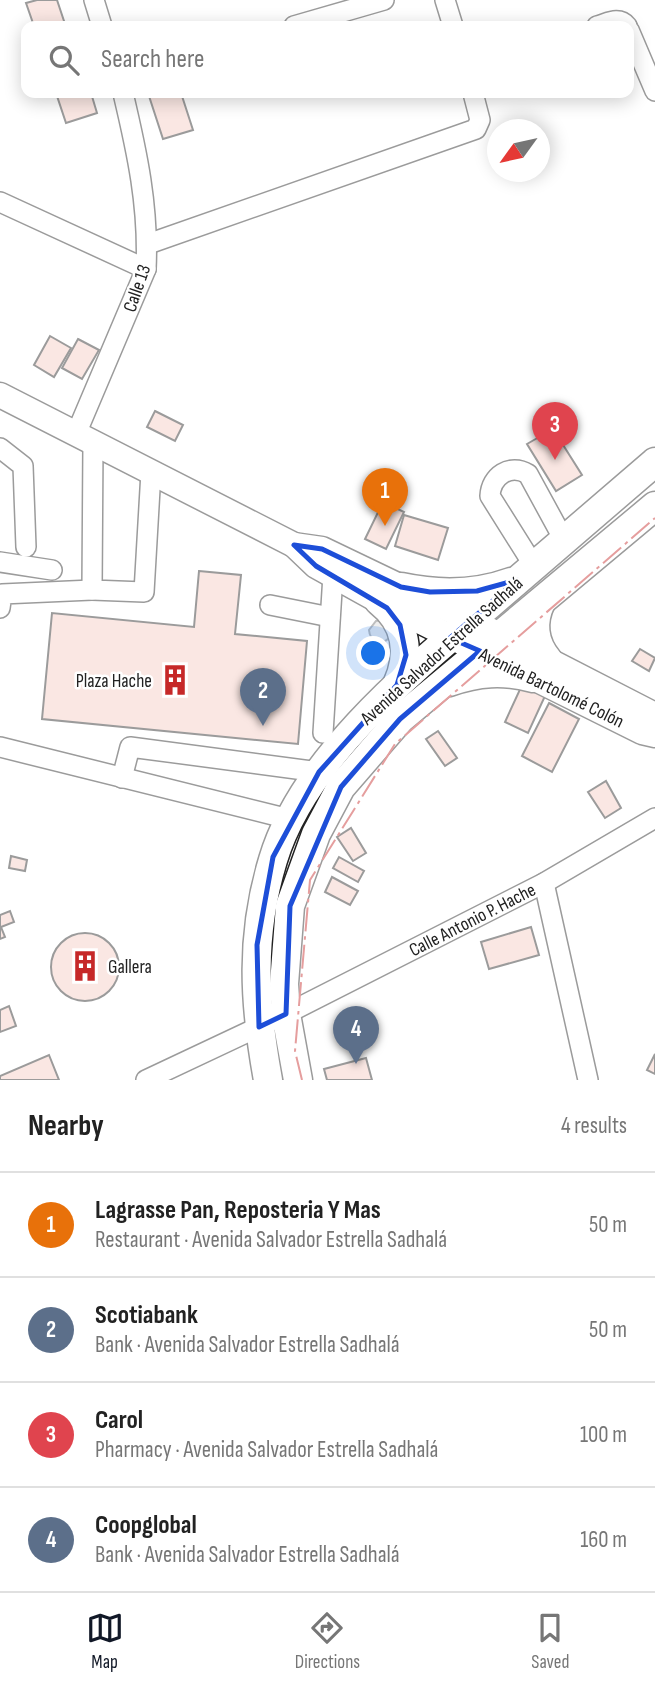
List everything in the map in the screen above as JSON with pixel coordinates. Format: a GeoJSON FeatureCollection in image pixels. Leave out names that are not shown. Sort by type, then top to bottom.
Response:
{"type":"FeatureCollection","features":[{"type":"Feature","properties":{"kind":"highway","name":"Avenida Salvador Estrella Sadhalá"},"geometry":{"type":"LineString","coordinates":[[268,1080],[259,1027],[257,945],[263,897],[289,819],[335,750],[397,685],[655,462]]}},
{"type":"Feature","properties":{"kind":"highway","name":"Avenida Salvador Estrella Sadhalá"},"geometry":{"type":"LineString","coordinates":[[298,1080],[286,1014],[284,984],[290,906],[316,834],[341,787],[400,719],[655,507]]}},
{"type":"Feature","properties":{"kind":"highway"},"geometry":{"type":"LineString","coordinates":[[397,685],[406,655],[403,634],[394,616],[390,594],[460,593],[489,589],[525,573]]}},
{"type":"Feature","properties":{"kind":"highway"},"geometry":{"type":"LineString","coordinates":[[428,695],[449,682],[472,674],[541,669],[535,617],[541,602]]}},
{"type":"Feature","properties":{"kind":"main road"},"geometry":{"type":"LineString","coordinates":[[0,395],[294,545],[316,566],[333,575],[390,594]]}},
{"type":"Feature","properties":{"kind":"main road"},"geometry":{"type":"LineString","coordinates":[[294,545],[323,549],[390,594]]}},
{"type":"Feature","properties":{"kind":"main road","name":"Avenida Bartolomé Colón"},"geometry":{"type":"LineString","coordinates":[[390,594],[541,669],[651,713],[655,718]]}},
{"type":"Feature","properties":{"kind":"main road","name":"Avenida Bartolomé Colón"},"geometry":{"type":"LineString","coordinates":[[541,669],[642,732],[655,734]]}},
{"type":"Feature","properties":{"kind":"street"},"geometry":{"type":"LineString","coordinates":[[94,0],[100,21]]}},
{"type":"Feature","properties":{"kind":"street"},"geometry":{"type":"LineString","coordinates":[[311,21],[384,0]]}},
{"type":"Feature","properties":{"kind":"street"},"geometry":{"type":"LineString","coordinates":[[445,0],[451,21]]}},
{"type":"Feature","properties":{"kind":"street"},"geometry":{"type":"LineString","coordinates":[[635,60],[655,91]]}},
{"type":"Feature","properties":{"kind":"street","name":"Calle 13"},"geometry":{"type":"LineString","coordinates":[[85,438],[146,269],[148,244],[142,172],[124,98]]}},
{"type":"Feature","properties":{"kind":"street"},"geometry":{"type":"LineString","coordinates":[[148,244],[476,129],[480,120],[474,98]]}},
{"type":"Feature","properties":{"kind":"street"},"geometry":{"type":"LineString","coordinates":[[0,202],[146,269]]}},
{"type":"Feature","properties":{"kind":"street"},"geometry":{"type":"LineString","coordinates":[[85,438],[92,590]]}},
{"type":"Feature","properties":{"kind":"street"},"geometry":{"type":"LineString","coordinates":[[0,448],[23,466],[26,547]]}},
{"type":"Feature","properties":{"kind":"street"},"geometry":{"type":"LineString","coordinates":[[525,573],[490,496],[490,486],[494,479],[510,469],[520,469],[528,474],[564,540]]}},
{"type":"Feature","properties":{"kind":"street"},"geometry":{"type":"LineString","coordinates":[[0,608],[2,594],[92,590],[144,592],[151,472]]}},
{"type":"Feature","properties":{"kind":"street"},"geometry":{"type":"LineString","coordinates":[[0,562],[52,570]]}},
{"type":"Feature","properties":{"kind":"street"},"geometry":{"type":"LineString","coordinates":[[323,733],[333,575]]}},
{"type":"Feature","properties":{"kind":"street"},"geometry":{"type":"LineString","coordinates":[[270,605],[330,617]]}},
{"type":"Feature","properties":{"kind":"street"},"geometry":{"type":"LineString","coordinates":[[0,747],[289,819]]}},
{"type":"Feature","properties":{"kind":"street"},"geometry":{"type":"LineString","coordinates":[[122,778],[130,747],[319,772]]}},
{"type":"Feature","properties":{"kind":"street","name":"Calle Antonio P. Hache"},"geometry":{"type":"LineString","coordinates":[[146,1080],[286,1014],[544,883],[655,818]]}},
{"type":"Feature","properties":{"kind":"street"},"geometry":{"type":"LineString","coordinates":[[544,883],[587,1080]]}},
{"type":"Feature","properties":{"kind":"highlighted area"},"geometry":{"type":"Polygon","coordinates":[[[294,545],[322,549],[401,587],[430,592],[477,591],[517,580],[450,638],[480,651],[400,719],[341,787],[290,906],[286,1014],[259,1027],[257,945],[273,857],[319,772],[397,685],[406,655],[400,625],[387,608],[316,566],[294,545]]]}},
{"type":"Feature","properties":{"kind":"shaded area"},"geometry":{"type":"Polygon","coordinates":[[[383,620],[389,638],[376,642],[369,630],[376,621],[383,620]]]}},
{"type":"Feature","properties":{"kind":"building"},"geometry":{"type":"Polygon","coordinates":[[[57,0],[64,21],[32,21],[26,3],[57,0]]]}},
{"type":"Feature","properties":{"kind":"building"},"geometry":{"type":"Polygon","coordinates":[[[58,98],[92,98],[97,113],[66,123],[58,98]]]}},
{"type":"Feature","properties":{"kind":"building"},"geometry":{"type":"Polygon","coordinates":[[[150,98],[183,98],[193,130],[163,139],[150,98]]]}},
{"type":"Feature","properties":{"kind":"building"},"geometry":{"type":"Polygon","coordinates":[[[50,336],[71,348],[54,377],[34,365],[50,336]]]}},
{"type":"Feature","properties":{"kind":"building"},"geometry":{"type":"Polygon","coordinates":[[[78,339],[99,350],[82,379],[62,368],[78,339]]]}},
{"type":"Feature","properties":{"kind":"building"},"geometry":{"type":"Polygon","coordinates":[[[155,411],[183,425],[175,441],[147,427],[155,411]]]}},
{"type":"Feature","properties":{"kind":"building"},"geometry":{"type":"Polygon","coordinates":[[[553,429],[582,475],[556,491],[527,444],[553,429]]]}},
{"type":"Feature","properties":{"kind":"building"},"geometry":{"type":"Polygon","coordinates":[[[383,502],[404,512],[386,549],[365,539],[383,502]]]}},
{"type":"Feature","properties":{"kind":"building"},"geometry":{"type":"Polygon","coordinates":[[[404,515],[448,528],[438,560],[395,546],[404,515]]]}},
{"type":"Feature","properties":{"kind":"building","name":"Plaza Hache"},"geometry":{"type":"Polygon","coordinates":[[[199,571],[241,575],[235,634],[307,641],[298,744],[42,719],[52,613],[194,627],[199,571]]]}},
{"type":"Feature","properties":{"kind":"building"},"geometry":{"type":"Polygon","coordinates":[[[640,649],[655,658],[649,671],[632,661],[640,649]]]}},
{"type":"Feature","properties":{"kind":"building"},"geometry":{"type":"Polygon","coordinates":[[[522,685],[545,696],[528,733],[505,722],[522,685]]]}},
{"type":"Feature","properties":{"kind":"building"},"geometry":{"type":"Polygon","coordinates":[[[549,703],[579,719],[552,772],[522,756],[549,703]]]}},
{"type":"Feature","properties":{"kind":"building"},"geometry":{"type":"Polygon","coordinates":[[[438,731],[457,758],[445,766],[426,739],[438,731]]]}},
{"type":"Feature","properties":{"kind":"building"},"geometry":{"type":"Polygon","coordinates":[[[606,781],[621,808],[605,818],[588,792],[606,781]]]}},
{"type":"Feature","properties":{"kind":"building"},"geometry":{"type":"Polygon","coordinates":[[[351,828],[366,853],[353,861],[337,837],[351,828]]]}},
{"type":"Feature","properties":{"kind":"building"},"geometry":{"type":"Polygon","coordinates":[[[11,856],[27,860],[25,871],[9,868],[11,856]]]}},
{"type":"Feature","properties":{"kind":"building"},"geometry":{"type":"Polygon","coordinates":[[[339,857],[364,871],[358,882],[333,868],[339,857]]]}},
{"type":"Feature","properties":{"kind":"building"},"geometry":{"type":"Polygon","coordinates":[[[332,877],[358,891],[350,905],[325,892],[332,877]]]}},
{"type":"Feature","properties":{"kind":"building"},"geometry":{"type":"Polygon","coordinates":[[[10,911],[14,922],[1,927],[5,937],[0,939],[0,915],[10,911]]]}},
{"type":"Feature","properties":{"kind":"building"},"geometry":{"type":"Polygon","coordinates":[[[531,927],[539,955],[489,969],[481,942],[531,927]]]}},
{"type":"Feature","properties":{"kind":"building","name":"Gallera"},"geometry":{"type":"Polygon","coordinates":[[[85,933],[98,936],[109,943],[116,954],[119,967],[116,980],[109,991],[98,998],[85,1001],[72,998],[61,991],[54,980],[51,967],[54,954],[61,943],[72,936],[85,933]]]}},
{"type":"Feature","properties":{"kind":"building"},"geometry":{"type":"Polygon","coordinates":[[[9,1006],[16,1026],[0,1032],[0,1010],[9,1006]]]}},
{"type":"Feature","properties":{"kind":"building"},"geometry":{"type":"Polygon","coordinates":[[[655,1054],[655,1074],[647,1070],[655,1054]]]}},
{"type":"Feature","properties":{"kind":"building"},"geometry":{"type":"Polygon","coordinates":[[[49,1055],[59,1080],[0,1080],[0,1076],[49,1055]]]}},
{"type":"Feature","properties":{"kind":"building"},"geometry":{"type":"Polygon","coordinates":[[[366,1058],[372,1080],[327,1080],[324,1069],[366,1058]]]}},
{"type":"Feature","properties":{"kind":"power"},"geometry":{"type":"LineString","coordinates":[[302,1080],[295,1051],[310,880],[395,744],[655,518]]}},
{"type":"Feature","properties":{"kind":"place","name":"Carol"},"geometry":{"type":"Point","coordinates":[555,460]}},
{"type":"Feature","properties":{"kind":"place","name":"Lagrasse Pan, Reposteria Y Mas"},"geometry":{"type":"Point","coordinates":[385,526]}},
{"type":"Feature","properties":{"kind":"place","name":"Plaza Hache"},"geometry":{"type":"Point","coordinates":[175,680]}},
{"type":"Feature","properties":{"kind":"place","name":"Scotiabank"},"geometry":{"type":"Point","coordinates":[263,726]}},
{"type":"Feature","properties":{"kind":"place","name":"Gallera"},"geometry":{"type":"Point","coordinates":[85,966]}},
{"type":"Feature","properties":{"kind":"place","name":"Coopglobal"},"geometry":{"type":"Point","coordinates":[356,1064]}}]}
